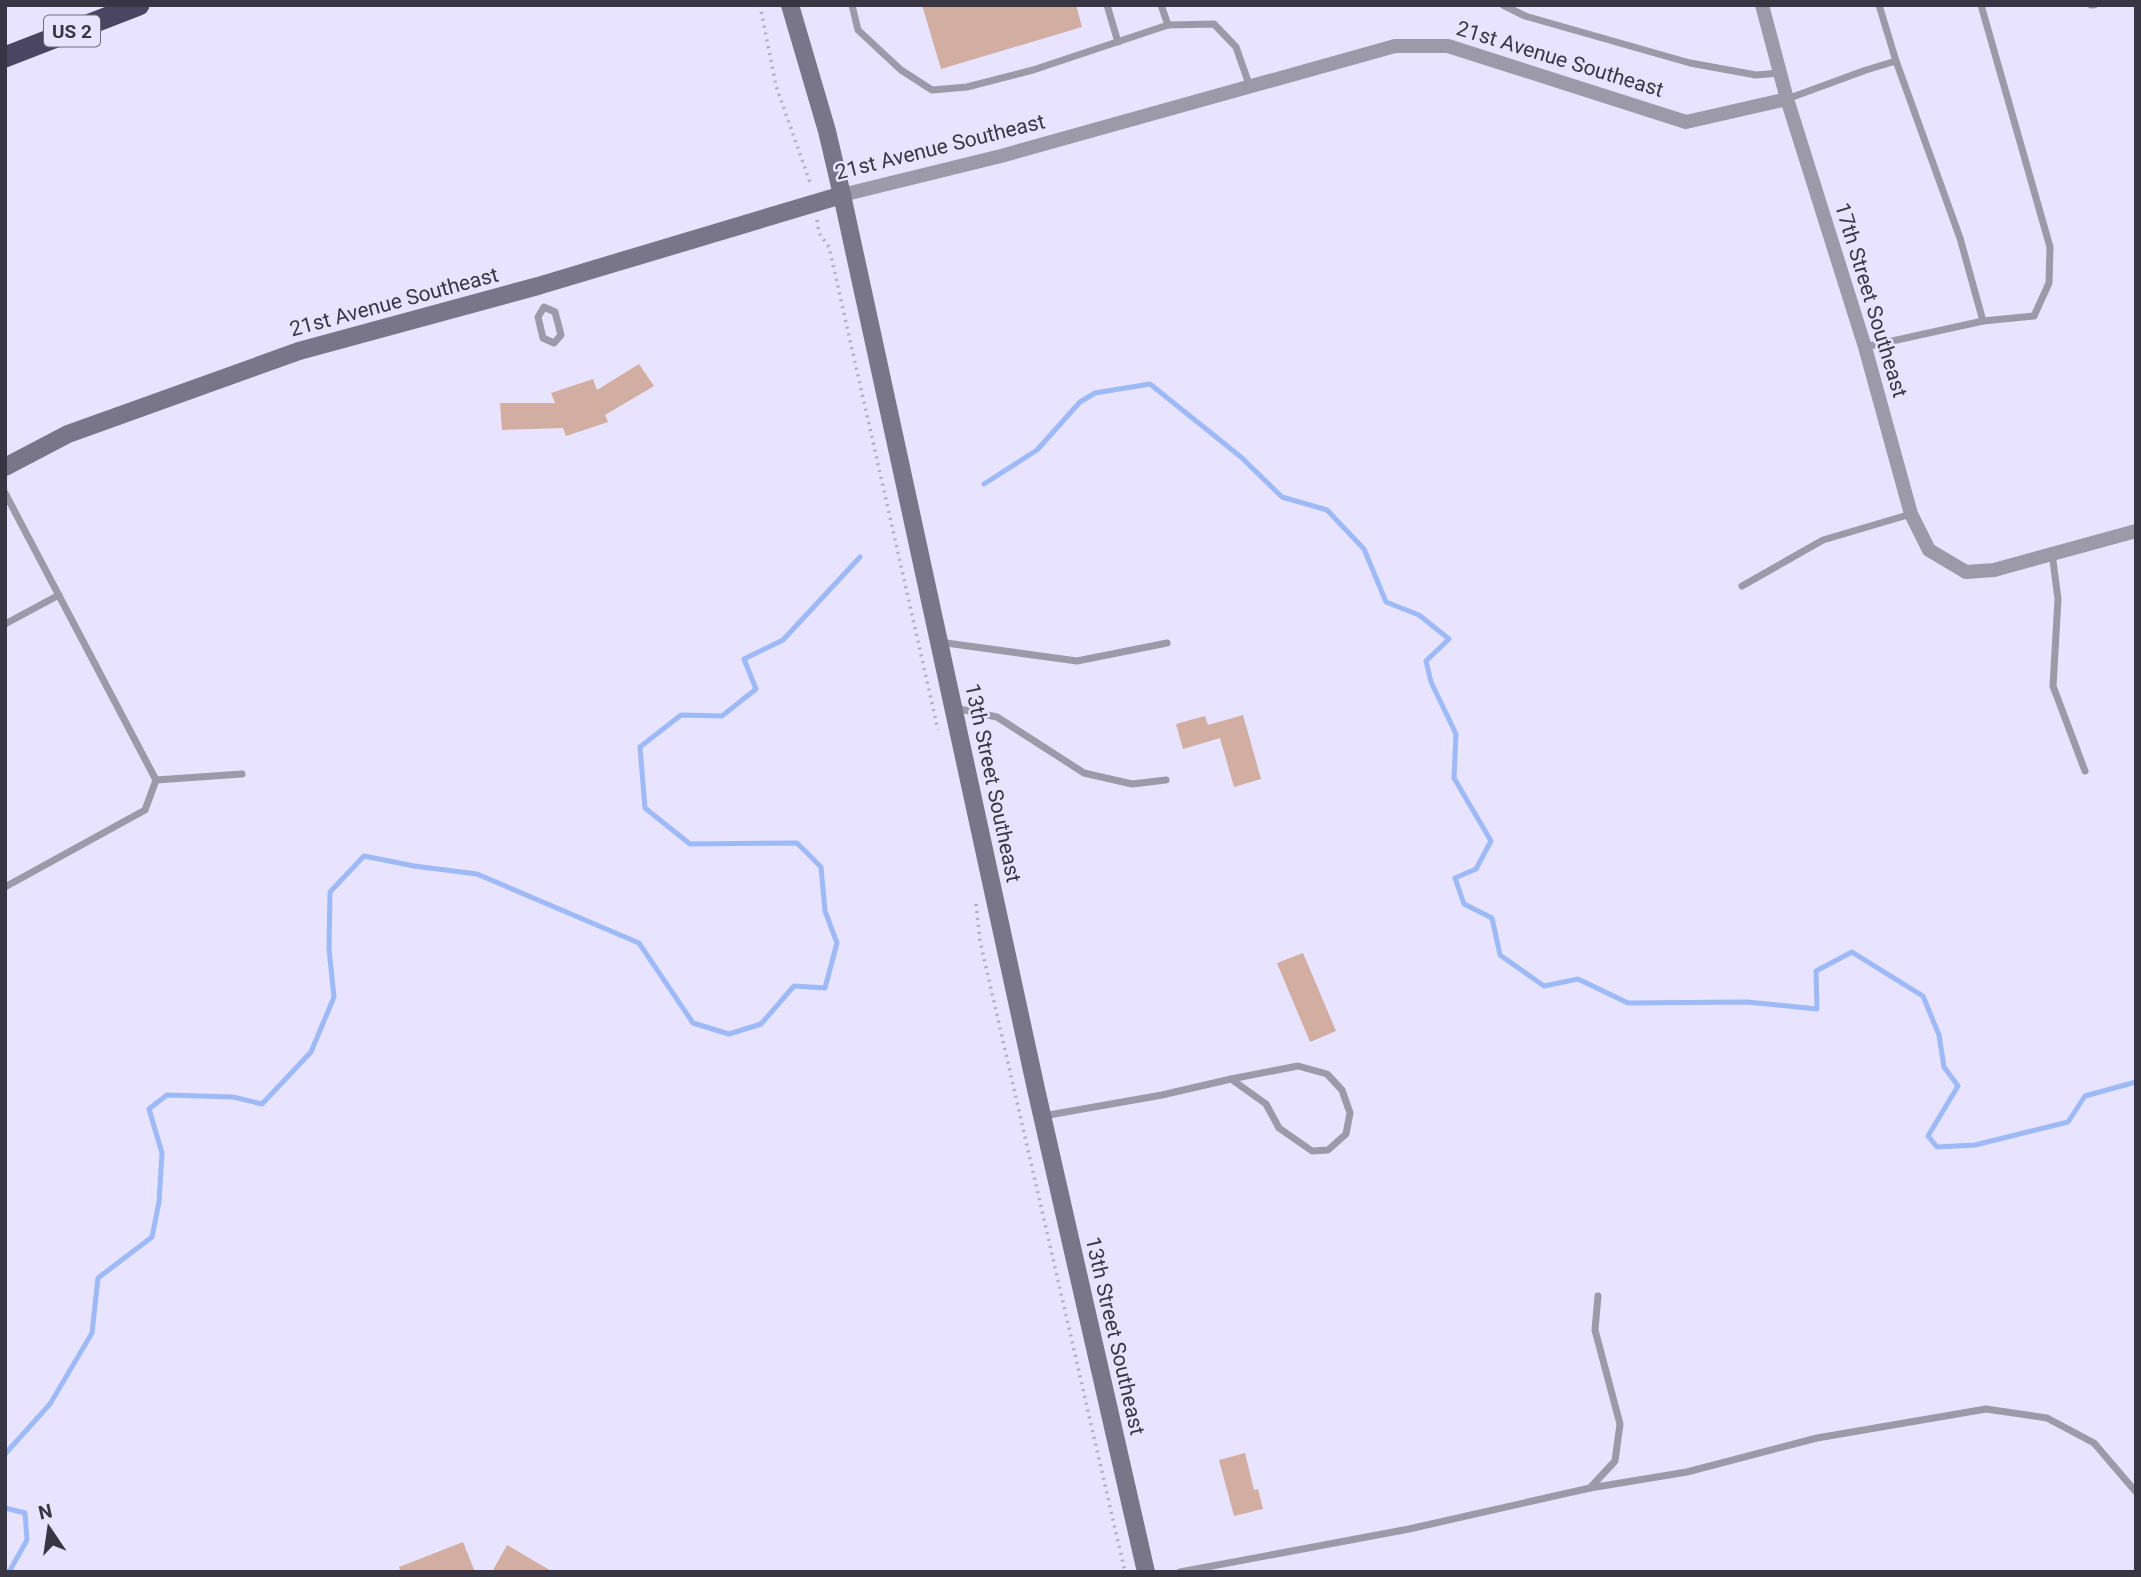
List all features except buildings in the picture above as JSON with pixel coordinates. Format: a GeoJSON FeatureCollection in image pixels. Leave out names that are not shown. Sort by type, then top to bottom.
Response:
{"type":"FeatureCollection","features":[{"type":"Feature","properties":{"kind":"highway","name":"US 2"},"geometry":{"type":"LineString","coordinates":[[5,57],[139,5]]}},
{"type":"Feature","properties":{"kind":"street","name":"17th Street Southeast"},"geometry":{"type":"LineString","coordinates":[[1762,5],[1787,99],[1865,347],[1911,514],[1929,550],[1966,572],[1994,569],[2136,531]]}},
{"type":"Feature","properties":{"kind":"street","name":"13th Street Southeast"},"geometry":{"type":"LineString","coordinates":[[793,6],[842,195],[1042,1116],[1146,1572]]}},
{"type":"Feature","properties":{"kind":"street","name":"21st Avenue Southeast"},"geometry":{"type":"LineString","coordinates":[[5,467],[68,434],[299,351],[538,286],[842,195],[1001,156],[1395,46],[1448,46],[1686,122],[1787,99]]}},
{"type":"Feature","properties":{"kind":"lane"},"geometry":{"type":"LineString","coordinates":[[852,5],[858,30],[901,70],[932,90],[967,87],[1033,70],[1168,25],[1214,24],[1236,47],[1250,87]]}},
{"type":"Feature","properties":{"kind":"lane"},"geometry":{"type":"LineString","coordinates":[[1107,5],[1118,42]]}},
{"type":"Feature","properties":{"kind":"lane"},"geometry":{"type":"LineString","coordinates":[[1161,5],[1168,25]]}},
{"type":"Feature","properties":{"kind":"lane"},"geometry":{"type":"LineString","coordinates":[[1503,5],[1525,16],[1690,63],[1756,75],[1780,73]]}},
{"type":"Feature","properties":{"kind":"lane"},"geometry":{"type":"LineString","coordinates":[[1879,5],[1896,61],[1960,238],[1983,321]]}},
{"type":"Feature","properties":{"kind":"lane"},"geometry":{"type":"LineString","coordinates":[[1865,347],[1983,321],[2034,316],[2049,283],[2050,247],[1981,5]]}},
{"type":"Feature","properties":{"kind":"lane","name":"21st Avenue Southeast"},"geometry":{"type":"LineString","coordinates":[[1787,99],[1896,61]]}},
{"type":"Feature","properties":{"kind":"lane"},"geometry":{"type":"LineString","coordinates":[[538,286],[544,307],[538,317],[544,338],[555,345],[561,335],[555,312],[544,307]]}},
{"type":"Feature","properties":{"kind":"lane"},"geometry":{"type":"LineString","coordinates":[[5,493],[156,780],[145,810],[5,887]]}},
{"type":"Feature","properties":{"kind":"lane"},"geometry":{"type":"LineString","coordinates":[[1742,586],[1823,540],[1911,514]]}},
{"type":"Feature","properties":{"kind":"lane"},"geometry":{"type":"LineString","coordinates":[[2052,552],[2058,599],[2053,687],[2085,771]]}},
{"type":"Feature","properties":{"kind":"lane"},"geometry":{"type":"LineString","coordinates":[[5,624],[59,595]]}},
{"type":"Feature","properties":{"kind":"lane"},"geometry":{"type":"LineString","coordinates":[[939,642],[1077,661],[1167,643]]}},
{"type":"Feature","properties":{"kind":"lane"},"geometry":{"type":"LineString","coordinates":[[954,708],[996,717],[1084,773],[1132,784],[1166,779]]}},
{"type":"Feature","properties":{"kind":"lane"},"geometry":{"type":"LineString","coordinates":[[156,780],[243,774]]}},
{"type":"Feature","properties":{"kind":"lane"},"geometry":{"type":"LineString","coordinates":[[1042,1116],[1162,1095],[1231,1079],[1298,1066],[1327,1074],[1342,1090],[1350,1113],[1346,1134],[1328,1150],[1312,1151],[1279,1128],[1266,1104],[1231,1079]]}},
{"type":"Feature","properties":{"kind":"lane"},"geometry":{"type":"LineString","coordinates":[[1590,1488],[1615,1461],[1620,1423],[1595,1330],[1598,1296]]}},
{"type":"Feature","properties":{"kind":"lane"},"geometry":{"type":"LineString","coordinates":[[1180,1572],[1409,1529],[1590,1488],[1687,1472],[1817,1438],[1986,1409],[2047,1418],[2094,1443],[2136,1492]]}},
{"type":"Feature","properties":{"kind":"path"},"geometry":{"type":"LineString","coordinates":[[760,5],[776,86],[810,178]]}},
{"type":"Feature","properties":{"kind":"path"},"geometry":{"type":"LineString","coordinates":[[819,233],[829,247],[939,733]]}},
{"type":"Feature","properties":{"kind":"path"},"geometry":{"type":"LineString","coordinates":[[975,895],[980,941],[1125,1572]]}},
{"type":"Feature","properties":{"kind":"waterway"},"geometry":{"type":"LineString","coordinates":[[984,484],[1037,450],[1080,402],[1095,393],[1150,384],[1241,457],[1282,497],[1327,510],[1364,549],[1386,602],[1419,615],[1449,639],[1426,661],[1431,682],[1456,734],[1454,778],[1491,841],[1476,869],[1455,878],[1464,904],[1492,918],[1500,955],[1544,986],[1578,979],[1628,1003],[1747,1002],[1817,1009],[1816,971],[1852,952],[1923,996],[1939,1035],[1944,1067],[1958,1086],[1928,1136],[1937,1147],[1975,1145],[2068,1122],[2085,1096],[2136,1082]]}},
{"type":"Feature","properties":{"kind":"waterway"},"geometry":{"type":"LineString","coordinates":[[5,1454],[50,1404],[92,1333],[98,1278],[152,1237],[159,1202],[162,1153],[149,1109],[167,1095],[233,1097],[262,1104],[311,1052],[334,997],[329,949],[330,892],[364,856],[477,874],[639,943],[693,1023],[729,1034],[761,1024],[794,986],[825,988],[837,943],[825,911],[821,867],[797,843],[690,844],[645,808],[640,747],[681,715],[722,716],[756,689],[744,659],[783,640],[860,557]]}},
{"type":"Feature","properties":{"kind":"waterway"},"geometry":{"type":"LineString","coordinates":[[5,1508],[25,1513],[27,1540],[9,1572]]}}]}
